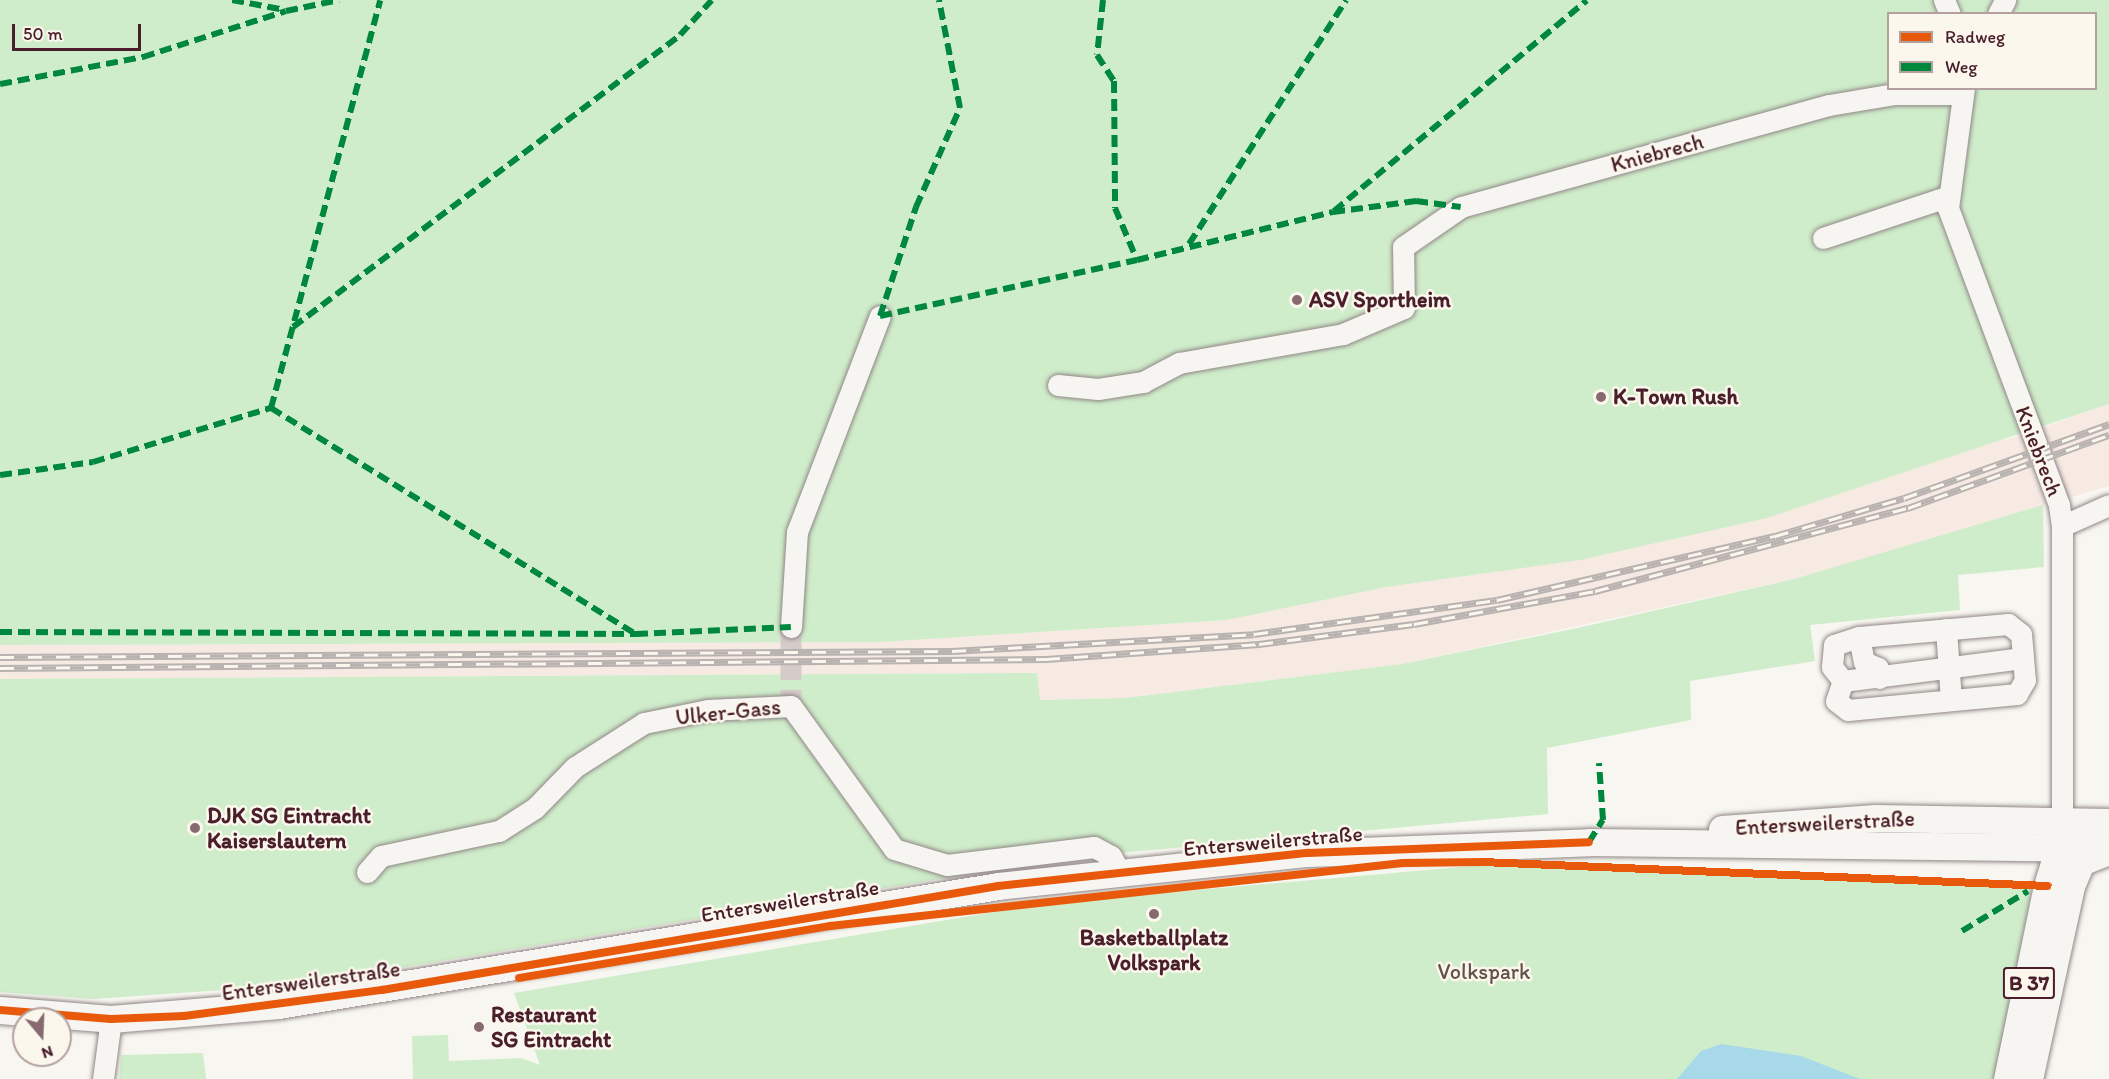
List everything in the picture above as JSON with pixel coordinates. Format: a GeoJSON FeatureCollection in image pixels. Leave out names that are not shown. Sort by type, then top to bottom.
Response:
{"type":"FeatureCollection","features":[{"type":"Feature","properties":{"kind":"main road"},"geometry":{"type":"LineString","coordinates":[[2071,886],[2060,834],[2109,823]]}},
{"type":"Feature","properties":{"kind":"main road","name":"Entersweilerstraße"},"geometry":{"type":"LineString","coordinates":[[0,1010],[111,1019],[184,1016],[382,990],[745,925],[1120,872],[1308,854],[1589,842],[2060,834],[2109,850]]}},
{"type":"Feature","properties":{"kind":"main road","name":"B 37"},"geometry":{"type":"LineString","coordinates":[[2007,1079],[2060,834]]}},
{"type":"Feature","properties":{"kind":"main road","name":"B 37"},"geometry":{"type":"LineString","coordinates":[[2029,1079],[2071,886],[2081,862],[2109,850]]}},
{"type":"Feature","properties":{"kind":"street","name":"Kniebrech"},"geometry":{"type":"LineString","coordinates":[[1058,386],[1098,389],[1143,382],[1179,363],[1343,334],[1404,308],[1403,248],[1461,207],[1829,105],[1894,94],[1962,91],[1948,208],[2059,505],[2062,526],[2060,834]]}},
{"type":"Feature","properties":{"kind":"street"},"geometry":{"type":"LineString","coordinates":[[1822,238],[1949,196]]}},
{"type":"Feature","properties":{"kind":"street"},"geometry":{"type":"LineString","coordinates":[[791,627],[796,532],[879,316]]}},
{"type":"Feature","properties":{"kind":"street"},"geometry":{"type":"LineString","coordinates":[[2062,526],[2109,505]]}},
{"type":"Feature","properties":{"kind":"street"},"geometry":{"type":"LineString","coordinates":[[2016,626],[2025,680],[2017,694],[1848,710],[1836,701],[1843,681],[1832,667],[1834,645],[1859,637],[1946,629],[2016,626]]}},
{"type":"Feature","properties":{"kind":"street"},"geometry":{"type":"LineString","coordinates":[[1946,629],[1951,700]]}},
{"type":"Feature","properties":{"kind":"street"},"geometry":{"type":"LineString","coordinates":[[1859,637],[1864,662],[1878,668],[1879,678]]}},
{"type":"Feature","properties":{"kind":"street"},"geometry":{"type":"LineString","coordinates":[[1843,681],[2023,658]]}},
{"type":"Feature","properties":{"kind":"street","name":"Ulker-Gass"},"geometry":{"type":"LineString","coordinates":[[367,872],[381,856],[499,831],[535,808],[575,767],[644,723],[708,710],[791,706],[894,849],[947,865],[1094,848],[1111,856],[1120,872]]}},
{"type":"Feature","properties":{"kind":"street"},"geometry":{"type":"LineString","coordinates":[[103,1079],[111,1019]]}},
{"type":"Feature","properties":{"kind":"shaded area"},"geometry":{"type":"Polygon","coordinates":[[[2109,404],[2109,486],[1794,579],[1402,664],[1125,698],[1040,700],[1037,673],[0,679],[0,645],[882,642],[1227,620],[2013,438],[2109,404]]]}},
{"type":"Feature","properties":{"kind":"green space"},"geometry":{"type":"Polygon","coordinates":[[[0,0],[2109,0],[2109,404],[1767,518],[1580,560],[1386,587],[1227,620],[882,642],[0,645],[0,0]]]}},
{"type":"Feature","properties":{"kind":"green space"},"geometry":{"type":"Polygon","coordinates":[[[2043,505],[2044,567],[1958,575],[1960,610],[1810,625],[1815,661],[1690,681],[1691,720],[1547,748],[1548,814],[1075,857],[295,985],[93,999],[0,992],[0,679],[1037,673],[1040,700],[1125,698],[1402,664],[1582,627],[1794,579],[2043,505]]]}},
{"type":"Feature","properties":{"kind":"green space","name":"Volkspark"},"geometry":{"type":"Polygon","coordinates":[[[1496,864],[2032,888],[1996,1079],[413,1079],[412,1036],[448,1035],[449,1061],[521,1058],[540,1065],[514,993],[1047,903],[1496,864]]]}},
{"type":"Feature","properties":{"kind":"green space"},"geometry":{"type":"Polygon","coordinates":[[[203,1053],[206,1079],[119,1079],[121,1055],[203,1053]]]}},
{"type":"Feature","properties":{"kind":"water"},"geometry":{"type":"Polygon","coordinates":[[[1721,1044],[1801,1056],[1860,1079],[1677,1079],[1701,1051],[1721,1044]]]}},
{"type":"Feature","properties":{"kind":"tunnel"},"geometry":{"type":"LineString","coordinates":[[791,627],[791,706]]}},
{"type":"Feature","properties":{"kind":"railway"},"geometry":{"type":"LineString","coordinates":[[0,657],[952,651],[1254,634],[1497,600],[1775,536],[1904,498],[2109,424]]}},
{"type":"Feature","properties":{"kind":"railway"},"geometry":{"type":"LineString","coordinates":[[0,668],[1046,659],[1259,644],[1414,624],[1595,591],[1908,508],[2109,435]]}},
{"type":"Feature","properties":{"kind":"marked path"},"geometry":{"type":"LineString","coordinates":[[232,0],[285,10]]}},
{"type":"Feature","properties":{"kind":"marked path"},"geometry":{"type":"LineString","coordinates":[[0,84],[143,57],[286,11],[339,0]]}},
{"type":"Feature","properties":{"kind":"marked path"},"geometry":{"type":"LineString","coordinates":[[271,408],[380,0]]}},
{"type":"Feature","properties":{"kind":"marked path"},"geometry":{"type":"LineString","coordinates":[[293,327],[680,35],[712,0]]}},
{"type":"Feature","properties":{"kind":"marked path"},"geometry":{"type":"LineString","coordinates":[[880,316],[916,207],[960,108],[939,0]]}},
{"type":"Feature","properties":{"kind":"marked path"},"geometry":{"type":"LineString","coordinates":[[1103,0],[1097,55],[1114,81],[1115,208],[1137,260],[1333,212],[1416,201],[1461,207]]}},
{"type":"Feature","properties":{"kind":"marked path"},"geometry":{"type":"LineString","coordinates":[[1189,244],[1346,0]]}},
{"type":"Feature","properties":{"kind":"marked path"},"geometry":{"type":"LineString","coordinates":[[1334,211],[1587,0]]}},
{"type":"Feature","properties":{"kind":"marked path"},"geometry":{"type":"LineString","coordinates":[[880,316],[1137,260]]}},
{"type":"Feature","properties":{"kind":"marked path"},"geometry":{"type":"LineString","coordinates":[[0,475],[93,462],[271,408],[636,634]]}},
{"type":"Feature","properties":{"kind":"marked path"},"geometry":{"type":"LineString","coordinates":[[0,632],[636,634],[791,627]]}},
{"type":"Feature","properties":{"kind":"marked path"},"geometry":{"type":"LineString","coordinates":[[1589,842],[1603,820],[1599,763]]}},
{"type":"Feature","properties":{"kind":"marked path"},"geometry":{"type":"LineString","coordinates":[[1962,931],[2028,891]]}},
{"type":"Feature","properties":{"kind":"cycle path"},"geometry":{"type":"LineString","coordinates":[[0,1010],[111,1019],[184,1016],[382,990],[998,886],[1308,853],[1589,842]]}},
{"type":"Feature","properties":{"kind":"cycle path"},"geometry":{"type":"LineString","coordinates":[[519,978],[830,926],[1403,863],[1482,862],[2047,886]]}},
{"type":"Feature","properties":{"kind":"place","name":"ASV Sportheim"},"geometry":{"type":"Point","coordinates":[1297,300]}},
{"type":"Feature","properties":{"kind":"place","name":"K-Town Rush"},"geometry":{"type":"Point","coordinates":[1601,397]}},
{"type":"Feature","properties":{"kind":"place","name":"DJK SG Eintracht Kaiserslautern"},"geometry":{"type":"Point","coordinates":[195,828]}},
{"type":"Feature","properties":{"kind":"place","name":"Basketballplatz Volkspark"},"geometry":{"type":"Point","coordinates":[1154,914]}},
{"type":"Feature","properties":{"kind":"place","name":"Restaurant SG Eintracht"},"geometry":{"type":"Point","coordinates":[479,1027]}}]}
